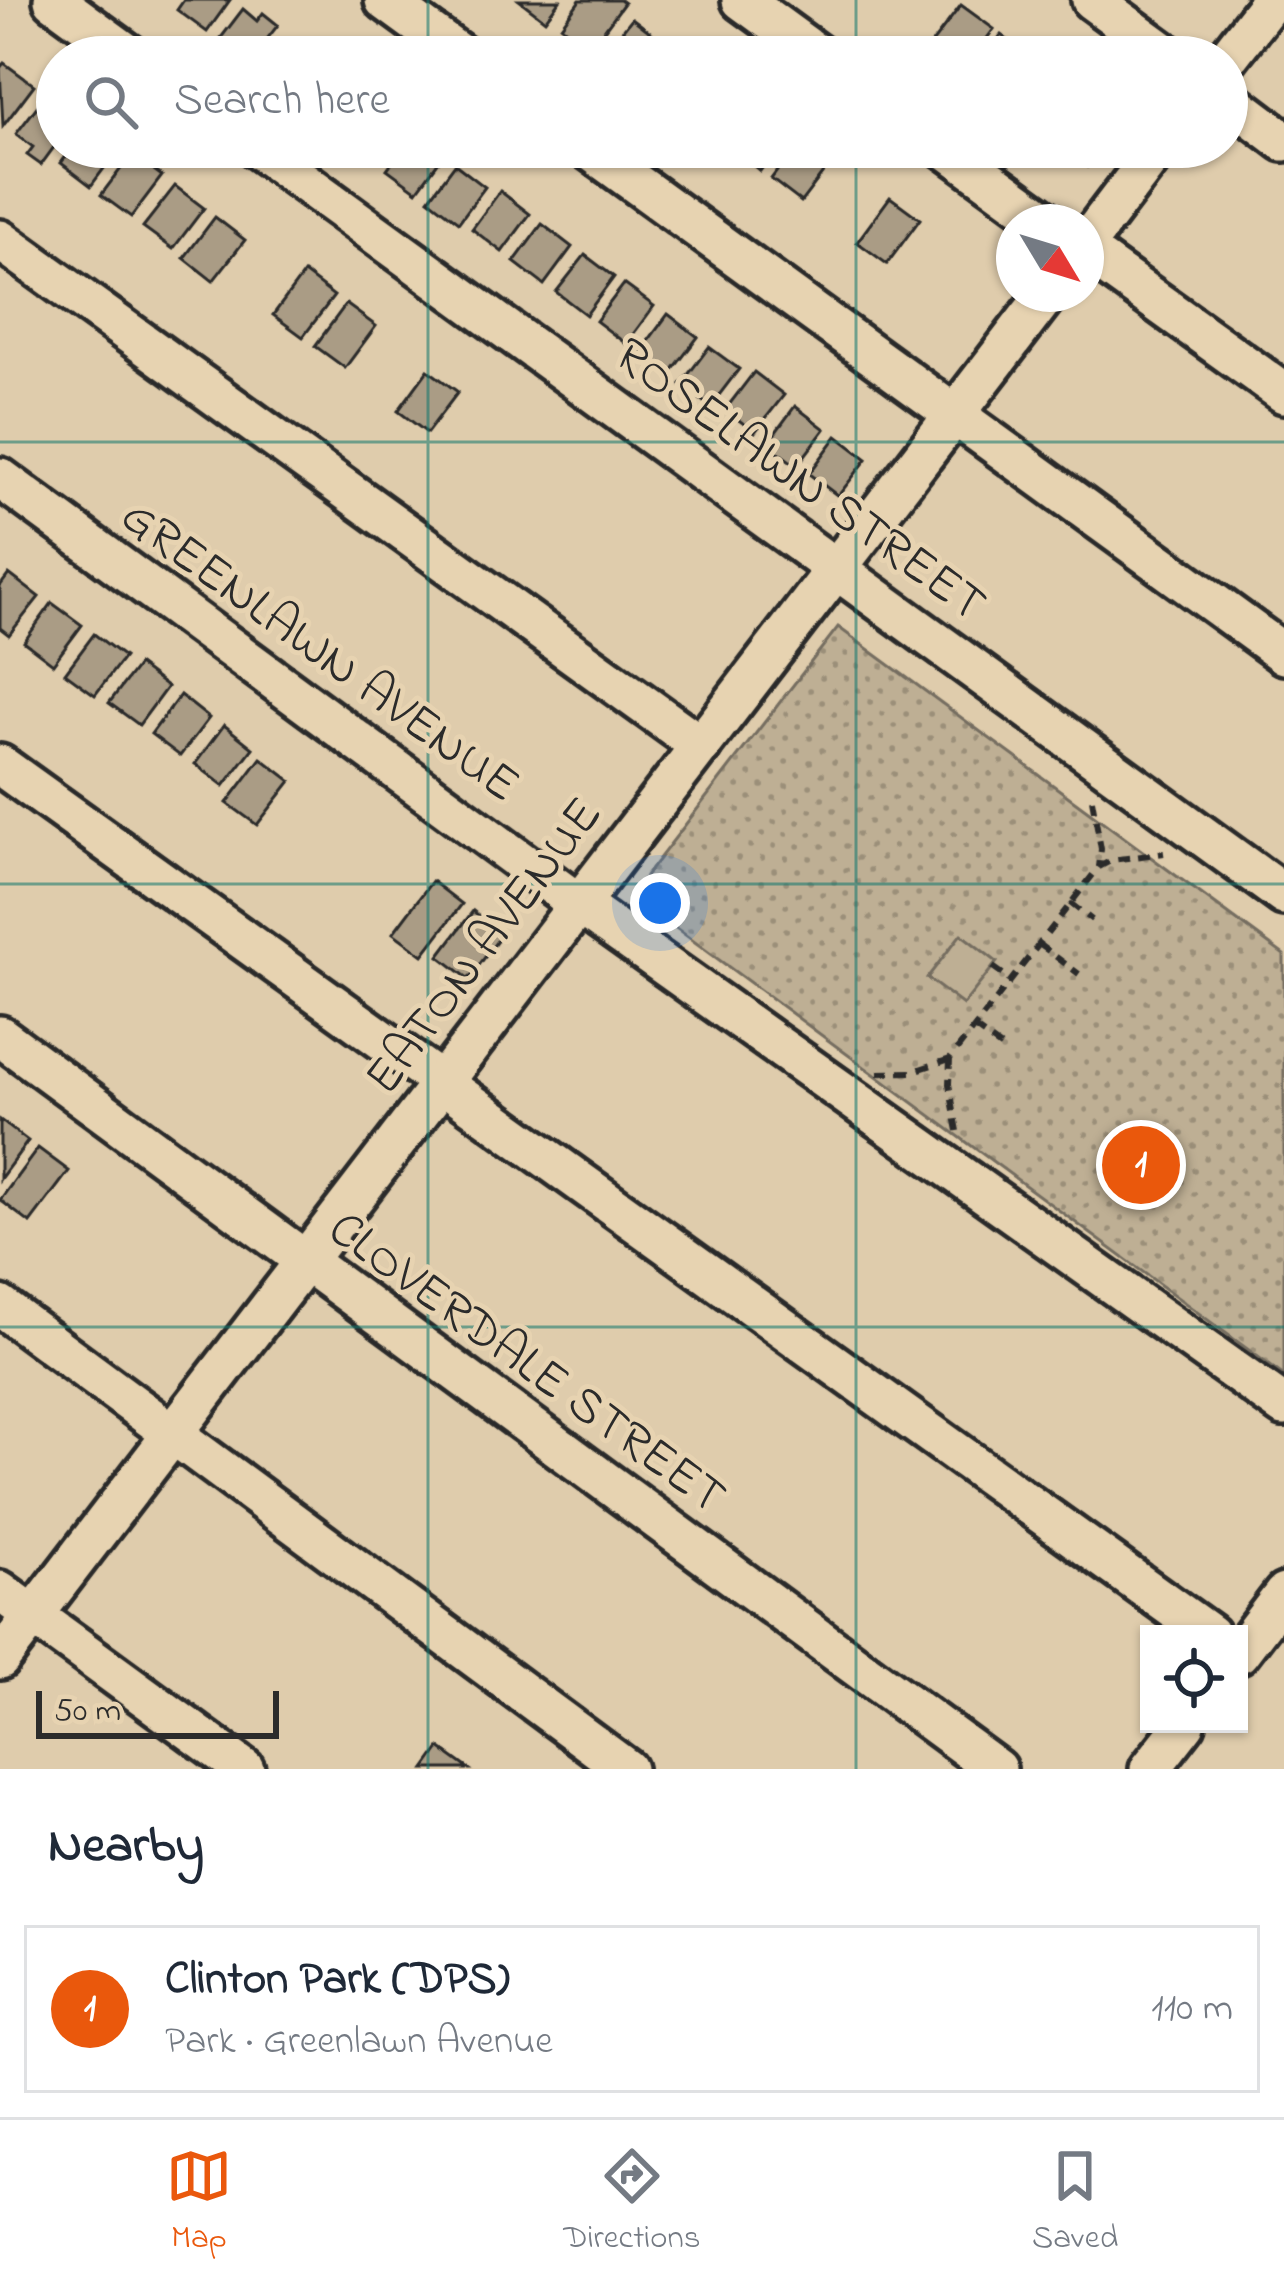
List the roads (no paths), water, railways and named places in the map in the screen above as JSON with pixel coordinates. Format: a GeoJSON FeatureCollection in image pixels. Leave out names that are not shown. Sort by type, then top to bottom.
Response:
{"type":"FeatureCollection","features":[{"type":"Feature","properties":{"kind":"street"},"geometry":{"type":"LineString","coordinates":[[54,0],[103,36]]}},
{"type":"Feature","properties":{"kind":"street"},"geometry":{"type":"LineString","coordinates":[[385,0],[434,36]]}},
{"type":"Feature","properties":{"kind":"street"},"geometry":{"type":"LineString","coordinates":[[742,0],[791,36]]}},
{"type":"Feature","properties":{"kind":"street"},"geometry":{"type":"LineString","coordinates":[[1092,0],[1141,36]]}},
{"type":"Feature","properties":{"kind":"street"},"geometry":{"type":"LineString","coordinates":[[1244,36],[1272,0]]}},
{"type":"Feature","properties":{"kind":"street"},"geometry":{"type":"LineString","coordinates":[[1248,114],[1284,141]]}},
{"type":"Feature","properties":{"kind":"street","name":"ROSELAWN STREET"},"geometry":{"type":"LineString","coordinates":[[285,168],[1284,895]]}},
{"type":"Feature","properties":{"kind":"street"},"geometry":{"type":"LineString","coordinates":[[615,168],[1284,654]]}},
{"type":"Feature","properties":{"kind":"street"},"geometry":{"type":"LineString","coordinates":[[973,168],[1022,204]]}},
{"type":"Feature","properties":{"kind":"street"},"geometry":{"type":"LineString","coordinates":[[1104,222],[1144,168]]}},
{"type":"Feature","properties":{"kind":"street"},"geometry":{"type":"LineString","coordinates":[[0,240],[701,746]]}},
{"type":"Feature","properties":{"kind":"street"},"geometry":{"type":"LineString","coordinates":[[1104,260],[1284,393]]}},
{"type":"Feature","properties":{"kind":"street","name":"EATON AVENUE"},"geometry":{"type":"LineString","coordinates":[[0,1659],[1033,312]]}},
{"type":"Feature","properties":{"kind":"street","name":"GREENLAWN AVENUE"},"geometry":{"type":"LineString","coordinates":[[0,478],[580,905],[1284,1406]]}},
{"type":"Feature","properties":{"kind":"street"},"geometry":{"type":"LineString","coordinates":[[0,765],[1196,1625]]}},
{"type":"Feature","properties":{"kind":"street","name":"CLOVERDALE STREET"},"geometry":{"type":"LineString","coordinates":[[0,1036],[996,1769]]}},
{"type":"Feature","properties":{"kind":"street"},"geometry":{"type":"LineString","coordinates":[[0,1306],[626,1769]]}},
{"type":"Feature","properties":{"kind":"street"},"geometry":{"type":"LineString","coordinates":[[0,1591],[244,1769]]}},
{"type":"Feature","properties":{"kind":"street"},"geometry":{"type":"LineString","coordinates":[[1248,1641],[1284,1594]]}},
{"type":"Feature","properties":{"kind":"street"},"geometry":{"type":"LineString","coordinates":[[1150,1769],[1178,1733]]}},
{"type":"Feature","properties":{"kind":"place","name":"Clinton Park (DPS)"},"geometry":{"type":"Point","coordinates":[1141,1165]}}]}
